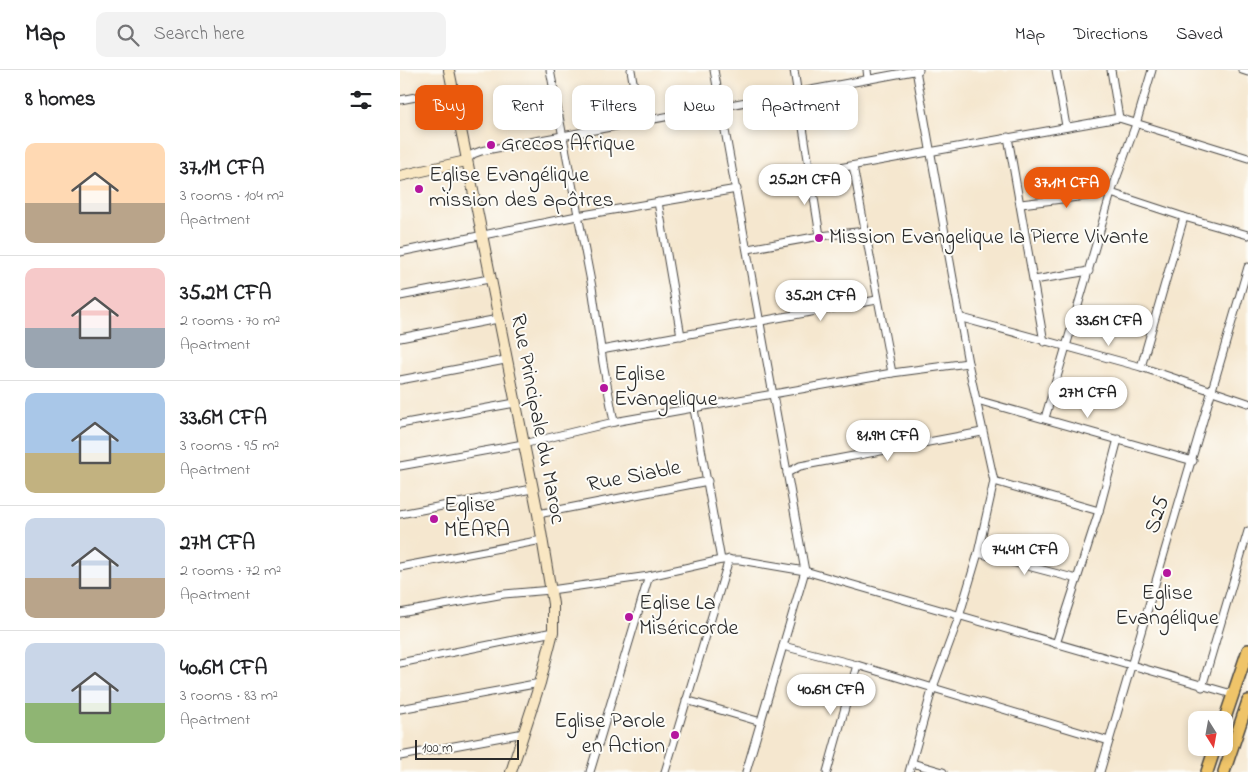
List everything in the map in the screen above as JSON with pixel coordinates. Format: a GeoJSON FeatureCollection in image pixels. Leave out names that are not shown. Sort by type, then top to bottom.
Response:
{"type":"FeatureCollection","features":[{"type":"Feature","properties":{"kind":"main road"},"geometry":{"type":"LineString","coordinates":[[1227,711],[1248,650]]}},
{"type":"Feature","properties":{"kind":"main road"},"geometry":{"type":"LineString","coordinates":[[1224,772],[1248,701]]}},
{"type":"Feature","properties":{"kind":"main road"},"geometry":{"type":"LineString","coordinates":[[1207,772],[1212,756]]}},
{"type":"Feature","properties":{"kind":"street","name":"Rue Principale du Maroc"},"geometry":{"type":"LineString","coordinates":[[449,70],[452,85]]}},
{"type":"Feature","properties":{"kind":"street"},"geometry":{"type":"LineString","coordinates":[[550,70],[592,287],[600,350],[614,422]]}},
{"type":"Feature","properties":{"kind":"street"},"geometry":{"type":"LineString","coordinates":[[631,70],[634,85]]}},
{"type":"Feature","properties":{"kind":"street"},"geometry":{"type":"LineString","coordinates":[[714,70],[717,85]]}},
{"type":"Feature","properties":{"kind":"street"},"geometry":{"type":"LineString","coordinates":[[794,70],[797,85]]}},
{"type":"Feature","properties":{"kind":"street"},"geometry":{"type":"LineString","coordinates":[[866,70],[868,78]]}},
{"type":"Feature","properties":{"kind":"street"},"geometry":{"type":"LineString","coordinates":[[833,85],[918,70],[930,152],[962,318],[968,363],[994,480],[978,553],[959,617],[932,690],[909,772]]}},
{"type":"Feature","properties":{"kind":"street"},"geometry":{"type":"LineString","coordinates":[[1056,70],[1066,126]]}},
{"type":"Feature","properties":{"kind":"street"},"geometry":{"type":"LineString","coordinates":[[1111,70],[1119,118]]}},
{"type":"Feature","properties":{"kind":"street"},"geometry":{"type":"LineString","coordinates":[[1045,418],[1111,193],[1136,124],[1152,70]]}},
{"type":"Feature","properties":{"kind":"street"},"geometry":{"type":"LineString","coordinates":[[1242,70],[1248,72]]}},
{"type":"Feature","properties":{"kind":"street"},"geometry":{"type":"LineString","coordinates":[[400,100],[415,97]]}},
{"type":"Feature","properties":{"kind":"street"},"geometry":{"type":"LineString","coordinates":[[811,173],[1119,118],[1248,158]]}},
{"type":"Feature","properties":{"kind":"street","name":"Rue Principale du Maroc"},"geometry":{"type":"LineString","coordinates":[[460,130],[538,514],[551,590],[553,632],[540,683],[511,772]]}},
{"type":"Feature","properties":{"kind":"street"},"geometry":{"type":"LineString","coordinates":[[400,176],[466,161],[476,152],[599,130]]}},
{"type":"Feature","properties":{"kind":"street"},"geometry":{"type":"LineString","coordinates":[[726,130],[805,572],[746,772]]}},
{"type":"Feature","properties":{"kind":"street"},"geometry":{"type":"LineString","coordinates":[[804,130],[820,236]]}},
{"type":"Feature","properties":{"kind":"street"},"geometry":{"type":"LineString","coordinates":[[1008,138],[1044,342]]}},
{"type":"Feature","properties":{"kind":"street"},"geometry":{"type":"LineString","coordinates":[[853,166],[892,373]]}},
{"type":"Feature","properties":{"kind":"street"},"geometry":{"type":"LineString","coordinates":[[400,252],[481,234],[737,188]]}},
{"type":"Feature","properties":{"kind":"street"},"geometry":{"type":"LineString","coordinates":[[1021,204],[1111,193],[1184,218],[1248,234]]}},
{"type":"Feature","properties":{"kind":"street"},"geometry":{"type":"LineString","coordinates":[[658,202],[681,336]]}},
{"type":"Feature","properties":{"kind":"street"},"geometry":{"type":"LineString","coordinates":[[1141,367],[1184,218]]}},
{"type":"Feature","properties":{"kind":"street"},"geometry":{"type":"LineString","coordinates":[[748,249],[820,236],[866,231]]}},
{"type":"Feature","properties":{"kind":"street","name":"S25"},"geometry":{"type":"LineString","coordinates":[[1100,772],[1130,666],[1193,461],[1248,268]]}},
{"type":"Feature","properties":{"kind":"street"},"geometry":{"type":"LineString","coordinates":[[1034,280],[1089,272]]}},
{"type":"Feature","properties":{"kind":"street"},"geometry":{"type":"LineString","coordinates":[[400,296],[489,279]]}},
{"type":"Feature","properties":{"kind":"street"},"geometry":{"type":"LineString","coordinates":[[600,350],[877,300]]}},
{"type":"Feature","properties":{"kind":"street"},"geometry":{"type":"LineString","coordinates":[[962,318],[1141,367],[1248,403]]}},
{"type":"Feature","properties":{"kind":"street"},"geometry":{"type":"LineString","coordinates":[[400,338],[498,319]]}},
{"type":"Feature","properties":{"kind":"street"},"geometry":{"type":"LineString","coordinates":[[400,380],[506,360]]}},
{"type":"Feature","properties":{"kind":"street"},"geometry":{"type":"LineString","coordinates":[[400,466],[523,444],[614,422],[694,410],[892,373],[968,363]]}},
{"type":"Feature","properties":{"kind":"street"},"geometry":{"type":"LineString","coordinates":[[977,400],[1193,461]]}},
{"type":"Feature","properties":{"kind":"street"},"geometry":{"type":"LineString","coordinates":[[400,424],[515,403]]}},
{"type":"Feature","properties":{"kind":"street"},"geometry":{"type":"LineString","coordinates":[[665,772],[725,560],[694,410]]}},
{"type":"Feature","properties":{"kind":"street"},"geometry":{"type":"LineString","coordinates":[[787,473],[800,466],[982,432]]}},
{"type":"Feature","properties":{"kind":"street"},"geometry":{"type":"LineString","coordinates":[[1056,644],[1098,511],[1118,439]]}},
{"type":"Feature","properties":{"kind":"street"},"geometry":{"type":"LineString","coordinates":[[994,480],[1098,511]]}},
{"type":"Feature","properties":{"kind":"street","name":"Rue Siable"},"geometry":{"type":"LineString","coordinates":[[538,514],[708,481]]}},
{"type":"Feature","properties":{"kind":"street"},"geometry":{"type":"LineString","coordinates":[[400,514],[532,489]]}},
{"type":"Feature","properties":{"kind":"street"},"geometry":{"type":"LineString","coordinates":[[1202,687],[1245,554],[1248,532]]}},
{"type":"Feature","properties":{"kind":"street"},"geometry":{"type":"LineString","coordinates":[[400,567],[542,540]]}},
{"type":"Feature","properties":{"kind":"street"},"geometry":{"type":"LineString","coordinates":[[978,553],[1077,579]]}},
{"type":"Feature","properties":{"kind":"street"},"geometry":{"type":"LineString","coordinates":[[400,613],[504,594],[551,590],[648,576],[725,560],[750,561],[805,572],[1202,687],[1232,694]]}},
{"type":"Feature","properties":{"kind":"street"},"geometry":{"type":"LineString","coordinates":[[590,772],[648,576]]}},
{"type":"Feature","properties":{"kind":"street"},"geometry":{"type":"LineString","coordinates":[[400,663],[553,632]]}},
{"type":"Feature","properties":{"kind":"street"},"geometry":{"type":"LineString","coordinates":[[783,646],[857,665],[932,690],[1109,741]]}},
{"type":"Feature","properties":{"kind":"street"},"geometry":{"type":"LineString","coordinates":[[827,772],[857,665]]}},
{"type":"Feature","properties":{"kind":"street"},"geometry":{"type":"LineString","coordinates":[[400,709],[540,683]]}},
{"type":"Feature","properties":{"kind":"street"},"geometry":{"type":"LineString","coordinates":[[686,700],[761,722]]}},
{"type":"Feature","properties":{"kind":"street"},"geometry":{"type":"LineString","coordinates":[[400,756],[524,733]]}},
{"type":"Feature","properties":{"kind":"street"},"geometry":{"type":"LineString","coordinates":[[912,763],[943,772]]}},
{"type":"Feature","properties":{"kind":"place","name":"Grecos Afrique"},"geometry":{"type":"Point","coordinates":[491,145]}},
{"type":"Feature","properties":{"kind":"place","name":"Eglise Evangélique mission des apôtres"},"geometry":{"type":"Point","coordinates":[419,189]}},
{"type":"Feature","properties":{"kind":"place","name":"Mission Evangelique la Pierre Vivante"},"geometry":{"type":"Point","coordinates":[819,238]}},
{"type":"Feature","properties":{"kind":"place","name":"Eglise Evangelique"},"geometry":{"type":"Point","coordinates":[604,388]}},
{"type":"Feature","properties":{"kind":"place","name":"Eglise MEARA"},"geometry":{"type":"Point","coordinates":[434,519]}},
{"type":"Feature","properties":{"kind":"place","name":"Eglise Evangélique"},"geometry":{"type":"Point","coordinates":[1167,573]}},
{"type":"Feature","properties":{"kind":"place","name":"Eglise La Miséricorde"},"geometry":{"type":"Point","coordinates":[629,617]}},
{"type":"Feature","properties":{"kind":"place","name":"Eglise Parole en Action"},"geometry":{"type":"Point","coordinates":[675,735]}}]}
